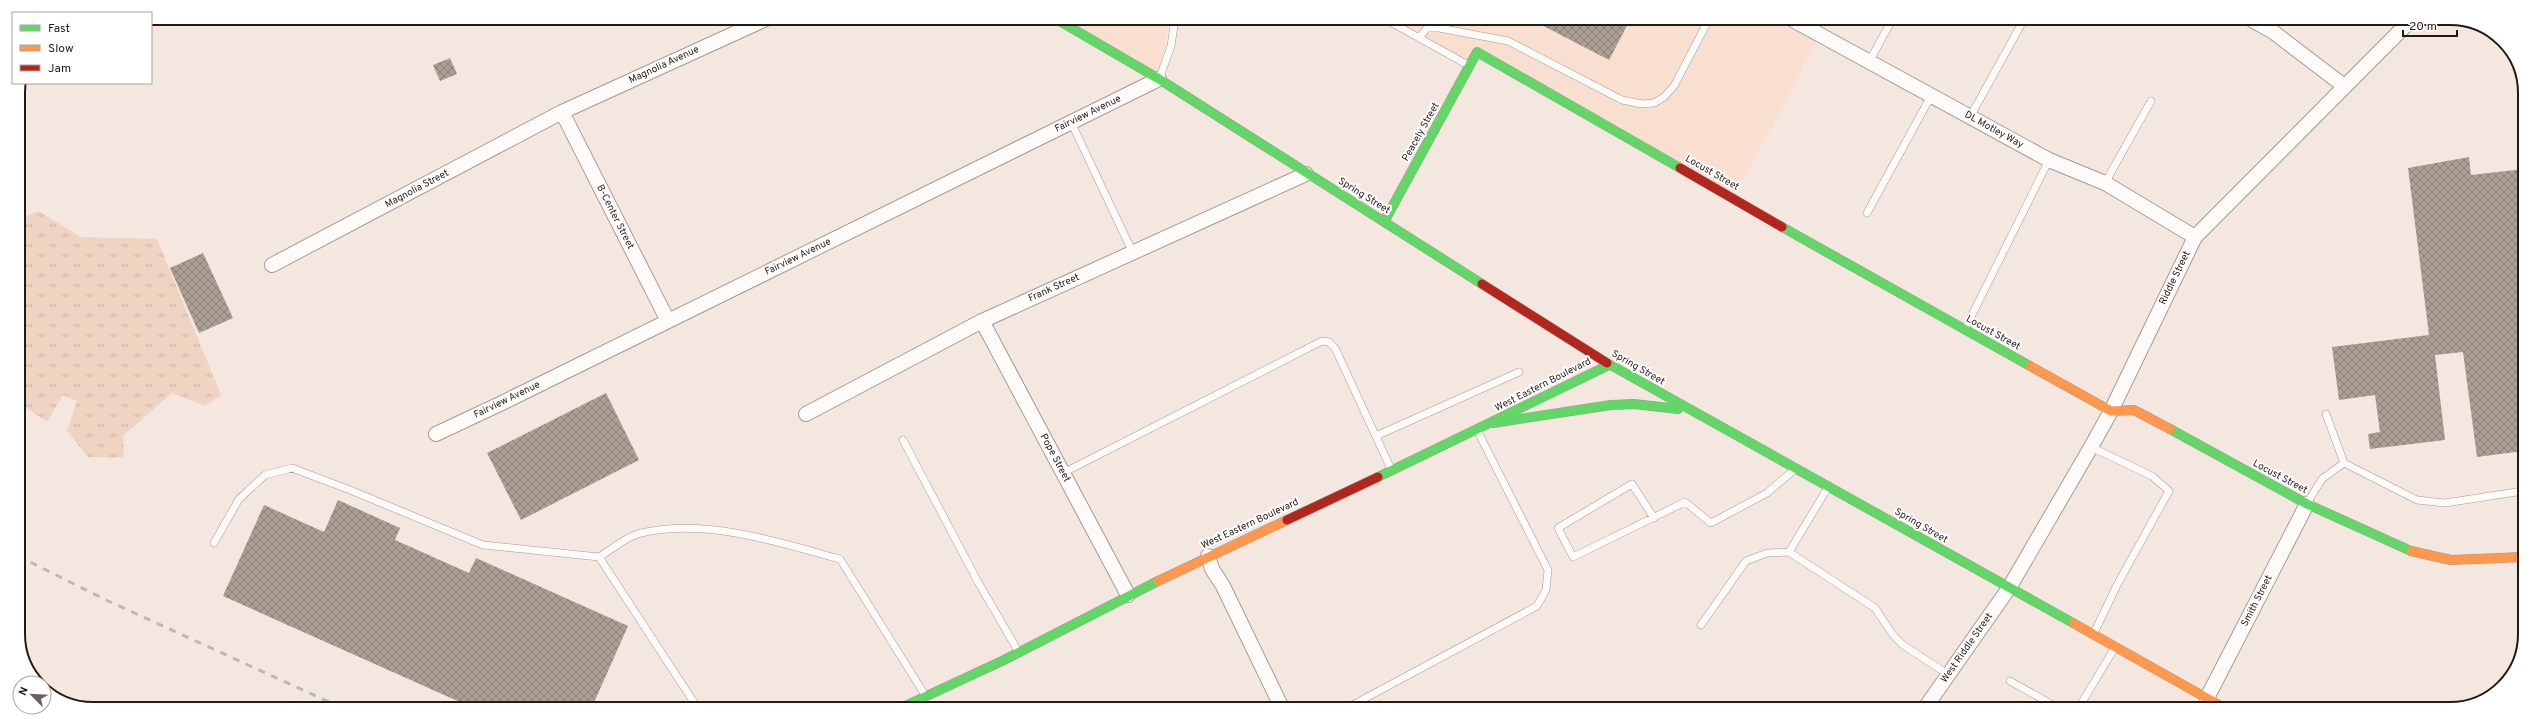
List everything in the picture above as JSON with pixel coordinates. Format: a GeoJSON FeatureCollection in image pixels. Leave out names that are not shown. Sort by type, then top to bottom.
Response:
{"type":"FeatureCollection","features":[{"type":"Feature","properties":{"kind":"main road","name":"Spring Street"},"geometry":{"type":"LineString","coordinates":[[1066,25],[1159,79],[1306,174],[1609,365],[1797,468],[2214,702]]}},
{"type":"Feature","properties":{"kind":"main road","name":"Peacely Street"},"geometry":{"type":"LineString","coordinates":[[1384,222],[1477,52]]}},
{"type":"Feature","properties":{"kind":"main road","name":"Locust Street"},"geometry":{"type":"LineString","coordinates":[[1477,52],[1964,330],[2111,412],[2134,410],[2307,504],[2405,549],[2451,560],[2518,557]]}},
{"type":"Feature","properties":{"kind":"main road","name":"West Eastern Boulevard"},"geometry":{"type":"LineString","coordinates":[[915,702],[1002,661],[1018,651],[1208,556],[1493,423],[1609,365]]}},
{"type":"Feature","properties":{"kind":"main road"},"geometry":{"type":"LineString","coordinates":[[1493,423],[1611,405],[1634,404],[1690,410]]}},
{"type":"Feature","properties":{"kind":"street","name":"Magnolia Avenue"},"geometry":{"type":"LineString","coordinates":[[562,112],[753,25]]}},
{"type":"Feature","properties":{"kind":"street","name":"DL Motley Way"},"geometry":{"type":"LineString","coordinates":[[1802,25],[2049,160],[2105,183],[2196,237]]}},
{"type":"Feature","properties":{"kind":"street"},"geometry":{"type":"LineString","coordinates":[[2261,25],[2272,31],[2344,86]]}},
{"type":"Feature","properties":{"kind":"street","name":"Riddle Street"},"geometry":{"type":"LineString","coordinates":[[2009,588],[2111,412],[2196,237],[2406,25]]}},
{"type":"Feature","properties":{"kind":"street","name":"Fairview Avenue"},"geometry":{"type":"LineString","coordinates":[[436,434],[1159,79]]}},
{"type":"Feature","properties":{"kind":"street","name":"Magnolia Street"},"geometry":{"type":"LineString","coordinates":[[272,266],[562,112]]}},
{"type":"Feature","properties":{"kind":"street","name":"B-Center Street"},"geometry":{"type":"LineString","coordinates":[[562,112],[668,321]]}},
{"type":"Feature","properties":{"kind":"street","name":"Frank Street"},"geometry":{"type":"LineString","coordinates":[[806,414],[982,321],[1306,174]]}},
{"type":"Feature","properties":{"kind":"street","name":"Pope Street"},"geometry":{"type":"LineString","coordinates":[[982,321],[1128,595]]}},
{"type":"Feature","properties":{"kind":"street","name":"Smith Street"},"geometry":{"type":"LineString","coordinates":[[2207,698],[2307,504]]}},
{"type":"Feature","properties":{"kind":"street"},"geometry":{"type":"LineString","coordinates":[[1208,556],[1212,569],[1223,586],[1279,702]]}},
{"type":"Feature","properties":{"kind":"street","name":"West Riddle Street"},"geometry":{"type":"LineString","coordinates":[[1932,702],[2009,588]]}},
{"type":"Feature","properties":{"kind":"lane"},"geometry":{"type":"LineString","coordinates":[[1159,79],[1171,46],[1174,25]]}},
{"type":"Feature","properties":{"kind":"lane"},"geometry":{"type":"LineString","coordinates":[[1396,25],[1470,66]]}},
{"type":"Feature","properties":{"kind":"lane"},"geometry":{"type":"LineString","coordinates":[[1419,38],[1427,28],[1439,28],[1496,38],[1527,50],[1622,100],[1642,104],[1654,103],[1664,97],[1674,86],[1706,25]]}},
{"type":"Feature","properties":{"kind":"lane"},"geometry":{"type":"LineString","coordinates":[[1869,62],[1889,25]]}},
{"type":"Feature","properties":{"kind":"lane"},"geometry":{"type":"LineString","coordinates":[[1970,116],[2021,25]]}},
{"type":"Feature","properties":{"kind":"lane"},"geometry":{"type":"LineString","coordinates":[[1866,213],[1931,96]]}},
{"type":"Feature","properties":{"kind":"lane"},"geometry":{"type":"LineString","coordinates":[[2105,183],[2151,101]]}},
{"type":"Feature","properties":{"kind":"lane"},"geometry":{"type":"LineString","coordinates":[[1070,122],[1133,253]]}},
{"type":"Feature","properties":{"kind":"lane"},"geometry":{"type":"LineString","coordinates":[[1964,330],[2049,160]]}},
{"type":"Feature","properties":{"kind":"lane"},"geometry":{"type":"LineString","coordinates":[[1063,473],[1322,341],[1329,342],[1335,348],[1392,470]]}},
{"type":"Feature","properties":{"kind":"lane"},"geometry":{"type":"LineString","coordinates":[[1376,436],[1519,372]]}},
{"type":"Feature","properties":{"kind":"lane"},"geometry":{"type":"LineString","coordinates":[[2326,414],[2344,463],[2417,500],[2445,503],[2518,492]]}},
{"type":"Feature","properties":{"kind":"lane"},"geometry":{"type":"LineString","coordinates":[[1358,702],[1537,606],[1546,590],[1548,570],[1477,430]]}},
{"type":"Feature","properties":{"kind":"lane"},"geometry":{"type":"LineString","coordinates":[[903,440],[978,582],[1018,651]]}},
{"type":"Feature","properties":{"kind":"lane"},"geometry":{"type":"LineString","coordinates":[[2091,446],[2152,476],[2169,491],[2117,585],[2094,634]]}},
{"type":"Feature","properties":{"kind":"lane"},"geometry":{"type":"LineString","coordinates":[[2307,504],[2322,479],[2344,463]]}},
{"type":"Feature","properties":{"kind":"lane"},"geometry":{"type":"LineString","coordinates":[[214,543],[239,499],[265,475],[292,468],[350,490],[482,545],[599,557],[640,533],[688,527],[759,538],[840,559],[926,697]]}},
{"type":"Feature","properties":{"kind":"lane"},"geometry":{"type":"LineString","coordinates":[[1654,518],[1632,484],[1558,528],[1573,558],[1654,518],[1685,502],[1710,523],[1767,494],[1797,468]]}},
{"type":"Feature","properties":{"kind":"lane"},"geometry":{"type":"LineString","coordinates":[[1789,552],[1829,486]]}},
{"type":"Feature","properties":{"kind":"lane"},"geometry":{"type":"LineString","coordinates":[[1701,625],[1746,561],[1767,553],[1789,552],[1875,608],[1893,635],[1903,645],[1949,675]]}},
{"type":"Feature","properties":{"kind":"lane"},"geometry":{"type":"LineString","coordinates":[[599,557],[694,702]]}},
{"type":"Feature","properties":{"kind":"lane"},"geometry":{"type":"LineString","coordinates":[[2082,702],[2115,647]]}},
{"type":"Feature","properties":{"kind":"lane"},"geometry":{"type":"LineString","coordinates":[[2010,681],[2048,702]]}},
{"type":"Feature","properties":{"kind":"shaded area"},"geometry":{"type":"Polygon","coordinates":[[[1066,25],[1168,25],[1159,79],[1066,25]]]}},
{"type":"Feature","properties":{"kind":"shaded area"},"geometry":{"type":"Polygon","coordinates":[[[1396,25],[1818,25],[1824,28],[1733,199],[1477,52],[1470,66],[1396,25]]]}},
{"type":"Feature","properties":{"kind":"green space"},"geometry":{"type":"Polygon","coordinates":[[[38,211],[81,237],[157,239],[221,395],[205,406],[172,393],[123,436],[124,458],[88,457],[67,431],[77,401],[63,395],[47,422],[25,407],[25,217],[38,211]]]}},
{"type":"Feature","properties":{"kind":"building"},"geometry":{"type":"Polygon","coordinates":[[[1542,25],[1627,25],[1609,60],[1542,25]]]}},
{"type":"Feature","properties":{"kind":"building"},"geometry":{"type":"Polygon","coordinates":[[[450,58],[457,74],[440,81],[433,65],[450,58]]]}},
{"type":"Feature","properties":{"kind":"building"},"geometry":{"type":"Polygon","coordinates":[[[2469,157],[2471,175],[2518,170],[2518,452],[2477,457],[2463,352],[2435,355],[2445,440],[2370,449],[2368,434],[2380,432],[2375,395],[2339,400],[2332,347],[2429,335],[2408,168],[2469,157]]]}},
{"type":"Feature","properties":{"kind":"building"},"geometry":{"type":"Polygon","coordinates":[[[203,253],[233,318],[199,333],[170,268],[203,253]]]}},
{"type":"Feature","properties":{"kind":"building"},"geometry":{"type":"Polygon","coordinates":[[[606,393],[639,460],[521,520],[487,453],[606,393]]]}},
{"type":"Feature","properties":{"kind":"building"},"geometry":{"type":"Polygon","coordinates":[[[338,500],[400,528],[395,540],[469,573],[476,558],[628,626],[594,702],[460,702],[223,596],[264,505],[324,532],[338,500]]]}},
{"type":"Feature","properties":{"kind":"railway"},"geometry":{"type":"LineString","coordinates":[[25,560],[106,600],[329,702]]}},
{"type":"Feature","properties":{"kind":"traffic: fast"},"geometry":{"type":"LineString","coordinates":[[1066,25],[1159,79],[1482,284]]}},
{"type":"Feature","properties":{"kind":"traffic: fast"},"geometry":{"type":"LineString","coordinates":[[1384,222],[1477,52],[1680,168]]}},
{"type":"Feature","properties":{"kind":"traffic: fast"},"geometry":{"type":"LineString","coordinates":[[1782,227],[2030,366]]}},
{"type":"Feature","properties":{"kind":"traffic: fast"},"geometry":{"type":"LineString","coordinates":[[1607,363],[2073,623]]}},
{"type":"Feature","properties":{"kind":"traffic: fast"},"geometry":{"type":"LineString","coordinates":[[1378,477],[1609,365]]}},
{"type":"Feature","properties":{"kind":"traffic: fast"},"geometry":{"type":"LineString","coordinates":[[1493,423],[1611,405],[1634,404],[1678,409]]}},
{"type":"Feature","properties":{"kind":"traffic: fast"},"geometry":{"type":"LineString","coordinates":[[2170,429],[2307,504],[2411,551]]}},
{"type":"Feature","properties":{"kind":"traffic: fast"},"geometry":{"type":"LineString","coordinates":[[914,702],[1002,661],[1158,581]]}},
{"type":"Feature","properties":{"kind":"traffic: slow"},"geometry":{"type":"LineString","coordinates":[[2030,366],[2111,411],[2134,410],[2170,429]]}},
{"type":"Feature","properties":{"kind":"traffic: slow"},"geometry":{"type":"LineString","coordinates":[[1158,581],[1287,520]]}},
{"type":"Feature","properties":{"kind":"traffic: slow"},"geometry":{"type":"LineString","coordinates":[[2411,551],[2451,560],[2518,557]]}},
{"type":"Feature","properties":{"kind":"traffic: slow"},"geometry":{"type":"LineString","coordinates":[[2073,623],[2214,702]]}},
{"type":"Feature","properties":{"kind":"traffic: jam"},"geometry":{"type":"LineString","coordinates":[[1680,168],[1782,227]]}},
{"type":"Feature","properties":{"kind":"traffic: jam"},"geometry":{"type":"LineString","coordinates":[[1482,284],[1607,363]]}},
{"type":"Feature","properties":{"kind":"traffic: jam"},"geometry":{"type":"LineString","coordinates":[[1287,520],[1378,477]]}}]}
